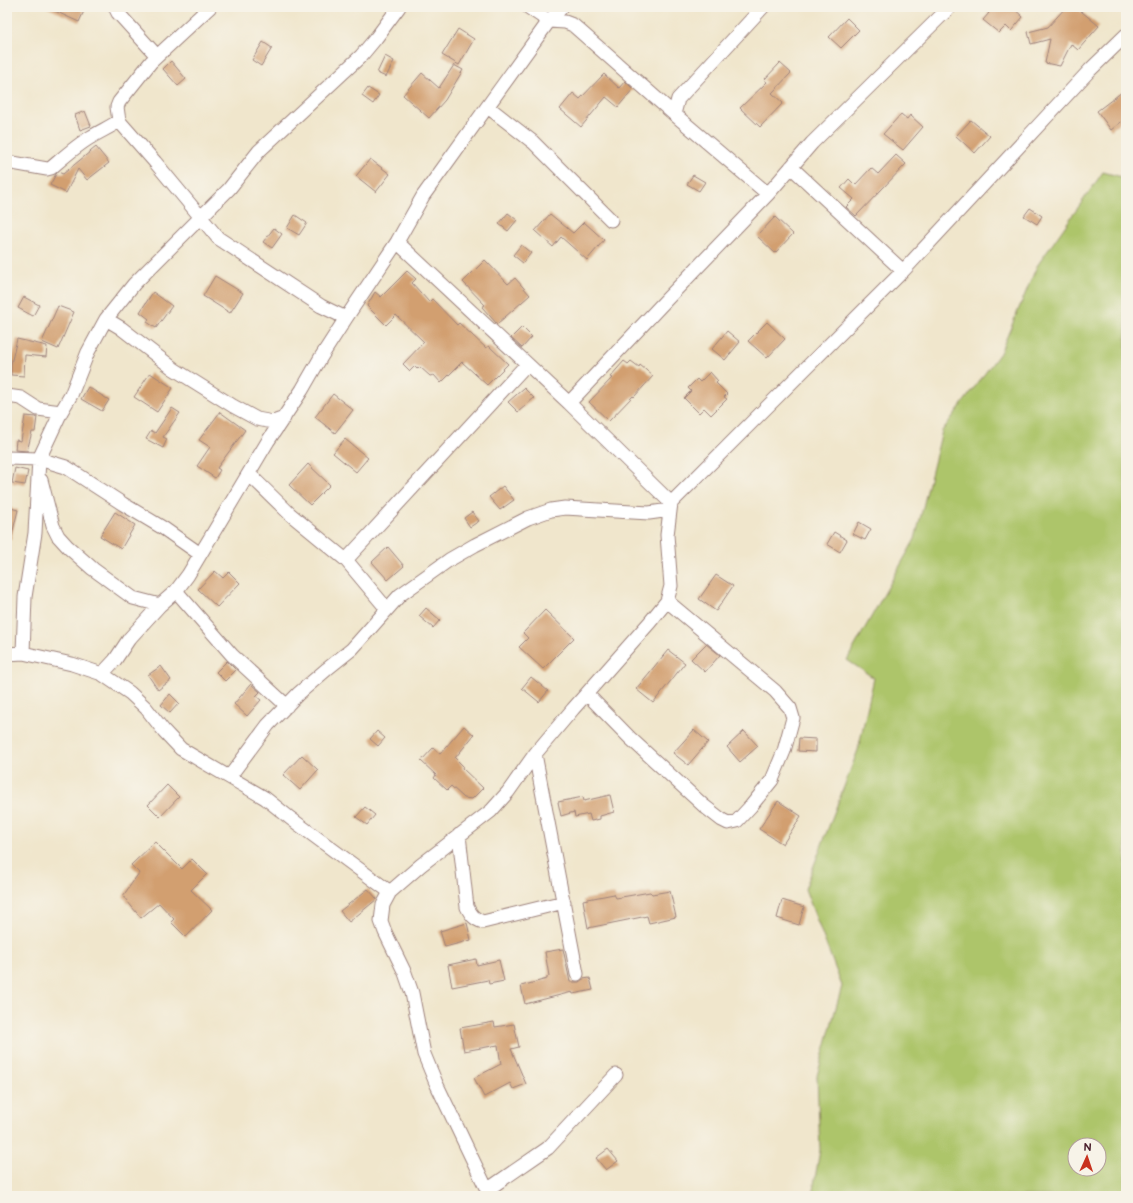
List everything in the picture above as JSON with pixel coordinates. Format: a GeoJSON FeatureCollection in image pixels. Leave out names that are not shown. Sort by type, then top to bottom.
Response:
{"type":"FeatureCollection","features":[{"type":"Feature","properties":{"kind":"street"},"geometry":{"type":"LineString","coordinates":[[115,7],[118,13],[157,56]]}},
{"type":"Feature","properties":{"kind":"street"},"geometry":{"type":"LineString","coordinates":[[210,7],[151,62],[119,102],[117,108],[119,121],[218,238],[321,306],[346,318]]}},
{"type":"Feature","properties":{"kind":"street"},"geometry":{"type":"LineString","coordinates":[[23,653],[26,598],[35,533],[38,459],[61,412],[72,395],[88,352],[106,319],[134,284],[200,216],[229,189],[259,151],[361,56],[399,7]]}},
{"type":"Feature","properties":{"kind":"street"},"geometry":{"type":"LineString","coordinates":[[528,7],[549,21],[565,22],[573,25],[768,194]]}},
{"type":"Feature","properties":{"kind":"street"},"geometry":{"type":"LineString","coordinates":[[102,674],[115,660],[128,639],[160,605],[176,591],[188,575],[268,441],[346,318],[397,242],[423,196],[488,108],[549,21],[562,7]]}},
{"type":"Feature","properties":{"kind":"street"},"geometry":{"type":"LineString","coordinates":[[674,114],[678,99],[763,7]]}},
{"type":"Feature","properties":{"kind":"street"},"geometry":{"type":"LineString","coordinates":[[570,403],[768,194],[812,144],[950,7]]}},
{"type":"Feature","properties":{"kind":"street"},"geometry":{"type":"LineString","coordinates":[[230,776],[268,725],[287,706],[327,669],[352,649],[400,595],[449,560],[528,518],[551,510],[566,508],[649,513],[671,507],[903,271],[1085,76],[1126,35]]}},
{"type":"Feature","properties":{"kind":"street"},"geometry":{"type":"LineString","coordinates":[[488,108],[533,142],[611,220]]}},
{"type":"Feature","properties":{"kind":"street"},"geometry":{"type":"LineString","coordinates":[[7,162],[47,169],[51,168],[92,136],[119,121]]}},
{"type":"Feature","properties":{"kind":"street"},"geometry":{"type":"LineString","coordinates":[[791,167],[903,271]]}},
{"type":"Feature","properties":{"kind":"street"},"geometry":{"type":"LineString","coordinates":[[397,242],[570,403],[671,507]]}},
{"type":"Feature","properties":{"kind":"street"},"geometry":{"type":"LineString","coordinates":[[106,319],[121,328],[174,369],[257,420],[273,422],[284,418]]}},
{"type":"Feature","properties":{"kind":"street"},"geometry":{"type":"LineString","coordinates":[[346,560],[527,364]]}},
{"type":"Feature","properties":{"kind":"street"},"geometry":{"type":"LineString","coordinates":[[7,396],[21,398],[38,409],[61,412]]}},
{"type":"Feature","properties":{"kind":"street"},"geometry":{"type":"LineString","coordinates":[[7,458],[38,459],[66,467],[163,528],[200,554]]}},
{"type":"Feature","properties":{"kind":"street"},"geometry":{"type":"LineString","coordinates":[[249,474],[290,514],[346,560],[387,609]]}},
{"type":"Feature","properties":{"kind":"street"},"geometry":{"type":"LineString","coordinates":[[38,475],[42,482],[53,526],[63,542],[93,569],[132,598],[160,605]]}},
{"type":"Feature","properties":{"kind":"street"},"geometry":{"type":"LineString","coordinates":[[616,1075],[548,1148],[489,1193],[445,1102],[424,1054],[412,993],[405,973],[394,953],[381,920],[384,905],[390,892],[421,865],[491,811],[508,792],[535,754],[667,601],[670,586],[667,535],[671,507]]}},
{"type":"Feature","properties":{"kind":"street"},"geometry":{"type":"LineString","coordinates":[[176,591],[232,656],[287,706]]}},
{"type":"Feature","properties":{"kind":"street"},"geometry":{"type":"LineString","coordinates":[[587,694],[630,738],[704,806],[722,820],[728,822],[737,821],[751,806],[772,780],[784,752],[793,718],[790,708],[775,691],[667,601]]}},
{"type":"Feature","properties":{"kind":"street"},"geometry":{"type":"LineString","coordinates":[[7,654],[23,653],[72,664],[102,674],[130,693],[146,708],[164,731],[181,749],[230,776],[265,798],[390,892]]}},
{"type":"Feature","properties":{"kind":"street"},"geometry":{"type":"LineString","coordinates":[[535,754],[578,974]]}},
{"type":"Feature","properties":{"kind":"street"},"geometry":{"type":"LineString","coordinates":[[459,836],[467,907],[470,914],[476,919],[483,922],[564,902]]}},
{"type":"Feature","properties":{"kind":"green space"},"geometry":{"type":"Polygon","coordinates":[[[1103,172],[1122,177],[1126,173],[1126,1196],[812,1196],[820,1150],[817,1076],[842,986],[805,889],[858,750],[874,678],[847,660],[915,539],[942,431],[1000,353],[1037,266],[1103,172]]]}},
{"type":"Feature","properties":{"kind":"building"},"geometry":{"type":"Polygon","coordinates":[[[46,7],[77,7],[84,11],[79,22],[46,7]]]}},
{"type":"Feature","properties":{"kind":"building"},"geometry":{"type":"Polygon","coordinates":[[[982,7],[1012,7],[1023,17],[1011,31],[1006,26],[999,33],[983,20],[989,13],[982,7]]]}},
{"type":"Feature","properties":{"kind":"building"},"geometry":{"type":"Polygon","coordinates":[[[1066,7],[1076,7],[1099,26],[1078,50],[1071,44],[1060,66],[1045,63],[1050,39],[1031,44],[1028,32],[1048,27],[1066,7]]]}},
{"type":"Feature","properties":{"kind":"building"},"geometry":{"type":"Polygon","coordinates":[[[847,18],[859,30],[841,48],[829,37],[847,18]]]}},
{"type":"Feature","properties":{"kind":"building"},"geometry":{"type":"Polygon","coordinates":[[[458,29],[474,39],[459,65],[442,55],[458,29]]]}},
{"type":"Feature","properties":{"kind":"building"},"geometry":{"type":"Polygon","coordinates":[[[263,42],[272,48],[261,66],[252,60],[263,42]]]}},
{"type":"Feature","properties":{"kind":"building"},"geometry":{"type":"Polygon","coordinates":[[[385,56],[394,61],[386,77],[377,73],[385,56]]]}},
{"type":"Feature","properties":{"kind":"building"},"geometry":{"type":"Polygon","coordinates":[[[171,61],[186,79],[178,86],[163,69],[171,61]]]}},
{"type":"Feature","properties":{"kind":"building"},"geometry":{"type":"Polygon","coordinates":[[[780,63],[791,73],[772,93],[783,103],[760,127],[740,108],[767,82],[764,80],[780,63]]]}},
{"type":"Feature","properties":{"kind":"building"},"geometry":{"type":"Polygon","coordinates":[[[454,65],[463,70],[445,100],[429,118],[403,95],[422,73],[439,88],[454,65]]]}},
{"type":"Feature","properties":{"kind":"building"},"geometry":{"type":"Polygon","coordinates":[[[604,74],[619,88],[625,81],[633,89],[618,107],[606,97],[581,127],[560,109],[573,93],[580,99],[604,74]]]}},
{"type":"Feature","properties":{"kind":"building"},"geometry":{"type":"Polygon","coordinates":[[[368,88],[379,95],[373,104],[362,96],[368,88]]]}},
{"type":"Feature","properties":{"kind":"building"},"geometry":{"type":"Polygon","coordinates":[[[1122,92],[1126,97],[1126,118],[1111,130],[1097,111],[1122,92]]]}},
{"type":"Feature","properties":{"kind":"building"},"geometry":{"type":"Polygon","coordinates":[[[85,111],[91,126],[80,130],[75,115],[85,111]]]}},
{"type":"Feature","properties":{"kind":"building"},"geometry":{"type":"Polygon","coordinates":[[[901,114],[907,119],[910,115],[923,127],[903,150],[883,134],[901,114]]]}},
{"type":"Feature","properties":{"kind":"building"},"geometry":{"type":"Polygon","coordinates":[[[971,120],[990,136],[975,153],[956,136],[971,120]]]}},
{"type":"Feature","properties":{"kind":"building"},"geometry":{"type":"Polygon","coordinates":[[[96,147],[109,163],[87,180],[78,169],[66,193],[50,185],[58,172],[63,174],[96,147]]]}},
{"type":"Feature","properties":{"kind":"building"},"geometry":{"type":"Polygon","coordinates":[[[896,155],[906,164],[856,216],[846,207],[854,199],[841,188],[849,179],[855,185],[871,168],[878,174],[896,155]]]}},
{"type":"Feature","properties":{"kind":"building"},"geometry":{"type":"Polygon","coordinates":[[[370,159],[390,174],[376,192],[356,176],[370,159]]]}},
{"type":"Feature","properties":{"kind":"building"},"geometry":{"type":"Polygon","coordinates":[[[693,175],[705,182],[699,191],[687,184],[693,175]]]}},
{"type":"Feature","properties":{"kind":"building"},"geometry":{"type":"Polygon","coordinates":[[[1030,208],[1042,216],[1037,224],[1024,216],[1030,208]]]}},
{"type":"Feature","properties":{"kind":"building"},"geometry":{"type":"Polygon","coordinates":[[[508,213],[517,220],[508,231],[499,224],[508,213]]]}},
{"type":"Feature","properties":{"kind":"building"},"geometry":{"type":"Polygon","coordinates":[[[550,214],[573,233],[584,222],[604,240],[587,260],[561,237],[553,247],[535,231],[550,214]]]}},
{"type":"Feature","properties":{"kind":"building"},"geometry":{"type":"Polygon","coordinates":[[[295,215],[307,223],[299,235],[287,228],[295,215]]]}},
{"type":"Feature","properties":{"kind":"building"},"geometry":{"type":"Polygon","coordinates":[[[775,217],[793,234],[775,253],[757,236],[775,217]]]}},
{"type":"Feature","properties":{"kind":"building"},"geometry":{"type":"Polygon","coordinates":[[[274,228],[282,234],[272,248],[263,242],[274,228]]]}},
{"type":"Feature","properties":{"kind":"building"},"geometry":{"type":"Polygon","coordinates":[[[521,245],[531,253],[523,263],[513,255],[521,245]]]}},
{"type":"Feature","properties":{"kind":"building"},"geometry":{"type":"Polygon","coordinates":[[[485,260],[508,284],[515,278],[530,295],[497,324],[482,307],[485,305],[463,282],[485,260]]]}},
{"type":"Feature","properties":{"kind":"building"},"geometry":{"type":"Polygon","coordinates":[[[407,271],[416,279],[412,283],[429,302],[432,299],[457,325],[459,323],[486,348],[489,346],[508,364],[487,385],[462,362],[441,383],[434,375],[430,376],[420,367],[418,369],[415,366],[410,371],[403,364],[424,342],[396,315],[386,325],[367,306],[375,292],[381,297],[407,271]]]}},
{"type":"Feature","properties":{"kind":"building"},"geometry":{"type":"Polygon","coordinates":[[[215,276],[243,293],[230,313],[203,296],[215,276]]]}},
{"type":"Feature","properties":{"kind":"building"},"geometry":{"type":"Polygon","coordinates":[[[153,292],[172,306],[156,328],[147,322],[149,319],[140,312],[153,292]]]}},
{"type":"Feature","properties":{"kind":"building"},"geometry":{"type":"Polygon","coordinates":[[[24,297],[39,305],[33,316],[18,308],[24,297]]]}},
{"type":"Feature","properties":{"kind":"building"},"geometry":{"type":"Polygon","coordinates":[[[58,306],[74,312],[58,349],[42,342],[58,306]]]}},
{"type":"Feature","properties":{"kind":"building"},"geometry":{"type":"Polygon","coordinates":[[[767,322],[785,339],[767,358],[748,341],[767,322]]]}},
{"type":"Feature","properties":{"kind":"building"},"geometry":{"type":"Polygon","coordinates":[[[522,327],[532,337],[522,348],[511,338],[522,327]]]}},
{"type":"Feature","properties":{"kind":"building"},"geometry":{"type":"Polygon","coordinates":[[[727,331],[740,342],[725,360],[712,349],[727,331]]]}},
{"type":"Feature","properties":{"kind":"building"},"geometry":{"type":"Polygon","coordinates":[[[17,339],[47,346],[46,357],[25,355],[24,376],[11,375],[11,364],[17,339]]]}},
{"type":"Feature","properties":{"kind":"building"},"geometry":{"type":"Polygon","coordinates":[[[624,361],[628,364],[631,361],[639,367],[640,365],[653,376],[609,421],[589,402],[612,378],[610,377],[624,361]]]}},
{"type":"Feature","properties":{"kind":"building"},"geometry":{"type":"Polygon","coordinates":[[[710,372],[718,381],[716,383],[727,394],[724,397],[727,399],[711,415],[704,408],[699,413],[684,398],[691,391],[688,388],[697,379],[700,382],[710,372]]]}},
{"type":"Feature","properties":{"kind":"building"},"geometry":{"type":"Polygon","coordinates":[[[150,373],[173,388],[157,412],[134,397],[150,373]]]}},
{"type":"Feature","properties":{"kind":"building"},"geometry":{"type":"Polygon","coordinates":[[[88,387],[109,400],[102,411],[81,399],[88,387]]]}},
{"type":"Feature","properties":{"kind":"building"},"geometry":{"type":"Polygon","coordinates":[[[524,388],[534,398],[518,412],[508,402],[524,388]]]}},
{"type":"Feature","properties":{"kind":"building"},"geometry":{"type":"Polygon","coordinates":[[[333,394],[353,410],[335,433],[315,417],[333,394]]]}},
{"type":"Feature","properties":{"kind":"building"},"geometry":{"type":"Polygon","coordinates":[[[172,408],[180,413],[163,437],[167,439],[163,448],[146,439],[151,431],[155,433],[172,408]]]}},
{"type":"Feature","properties":{"kind":"building"},"geometry":{"type":"Polygon","coordinates":[[[220,412],[245,430],[217,468],[220,470],[215,478],[197,466],[210,447],[199,440],[220,412]]]}},
{"type":"Feature","properties":{"kind":"building"},"geometry":{"type":"Polygon","coordinates":[[[25,416],[37,417],[35,432],[32,432],[27,451],[15,450],[16,440],[21,441],[25,416]]]}},
{"type":"Feature","properties":{"kind":"building"},"geometry":{"type":"Polygon","coordinates":[[[345,439],[368,458],[356,472],[333,453],[345,439]]]}},
{"type":"Feature","properties":{"kind":"building"},"geometry":{"type":"Polygon","coordinates":[[[308,464],[330,485],[310,505],[289,485],[308,464]]]}},
{"type":"Feature","properties":{"kind":"building"},"geometry":{"type":"Polygon","coordinates":[[[15,468],[28,471],[25,485],[12,483],[15,468]]]}},
{"type":"Feature","properties":{"kind":"building"},"geometry":{"type":"Polygon","coordinates":[[[503,486],[514,500],[500,510],[489,497],[503,486]]]}},
{"type":"Feature","properties":{"kind":"building"},"geometry":{"type":"Polygon","coordinates":[[[7,507],[18,510],[11,539],[7,538],[7,507]]]}},
{"type":"Feature","properties":{"kind":"building"},"geometry":{"type":"Polygon","coordinates":[[[115,512],[135,525],[121,549],[100,536],[115,512]]]}},
{"type":"Feature","properties":{"kind":"building"},"geometry":{"type":"Polygon","coordinates":[[[472,512],[479,521],[470,527],[464,518],[472,512]]]}},
{"type":"Feature","properties":{"kind":"building"},"geometry":{"type":"Polygon","coordinates":[[[859,522],[871,529],[865,540],[853,534],[859,522]]]}},
{"type":"Feature","properties":{"kind":"building"},"geometry":{"type":"Polygon","coordinates":[[[834,532],[847,540],[840,552],[827,544],[834,532]]]}},
{"type":"Feature","properties":{"kind":"building"},"geometry":{"type":"Polygon","coordinates":[[[388,547],[404,566],[388,580],[372,562],[388,547]]]}},
{"type":"Feature","properties":{"kind":"building"},"geometry":{"type":"Polygon","coordinates":[[[215,571],[223,578],[229,572],[240,583],[217,607],[198,589],[215,571]]]}},
{"type":"Feature","properties":{"kind":"building"},"geometry":{"type":"Polygon","coordinates":[[[716,575],[733,586],[716,611],[699,599],[716,575]]]}},
{"type":"Feature","properties":{"kind":"building"},"geometry":{"type":"Polygon","coordinates":[[[426,608],[440,620],[433,628],[419,616],[426,608]]]}},
{"type":"Feature","properties":{"kind":"building"},"geometry":{"type":"Polygon","coordinates":[[[545,610],[574,638],[543,669],[519,647],[528,638],[523,633],[545,610]]]}},
{"type":"Feature","properties":{"kind":"building"},"geometry":{"type":"Polygon","coordinates":[[[706,644],[720,655],[705,672],[691,659],[706,644]]]}},
{"type":"Feature","properties":{"kind":"building"},"geometry":{"type":"Polygon","coordinates":[[[668,650],[685,663],[653,703],[636,689],[668,650]]]}},
{"type":"Feature","properties":{"kind":"building"},"geometry":{"type":"Polygon","coordinates":[[[227,661],[236,670],[225,681],[216,672],[227,661]]]}},
{"type":"Feature","properties":{"kind":"building"},"geometry":{"type":"Polygon","coordinates":[[[161,666],[171,680],[158,690],[148,675],[161,666]]]}},
{"type":"Feature","properties":{"kind":"building"},"geometry":{"type":"Polygon","coordinates":[[[531,677],[548,691],[539,702],[522,688],[531,677]]]}},
{"type":"Feature","properties":{"kind":"building"},"geometry":{"type":"Polygon","coordinates":[[[251,684],[260,692],[256,696],[261,700],[247,716],[234,704],[251,684]]]}},
{"type":"Feature","properties":{"kind":"building"},"geometry":{"type":"Polygon","coordinates":[[[170,694],[179,703],[170,713],[161,705],[170,694]]]}},
{"type":"Feature","properties":{"kind":"building"},"geometry":{"type":"Polygon","coordinates":[[[464,726],[474,735],[455,758],[463,766],[462,768],[483,788],[472,799],[464,798],[451,786],[447,790],[434,778],[436,775],[421,761],[433,748],[440,754],[464,726]]]}},
{"type":"Feature","properties":{"kind":"building"},"geometry":{"type":"Polygon","coordinates":[[[694,730],[708,742],[688,765],[673,753],[694,730]]]}},
{"type":"Feature","properties":{"kind":"building"},"geometry":{"type":"Polygon","coordinates":[[[377,731],[385,738],[378,746],[370,739],[377,731]]]}},
{"type":"Feature","properties":{"kind":"building"},"geometry":{"type":"Polygon","coordinates":[[[744,731],[758,746],[740,762],[727,747],[744,731]]]}},
{"type":"Feature","properties":{"kind":"building"},"geometry":{"type":"Polygon","coordinates":[[[799,738],[816,739],[816,752],[798,751],[799,738]]]}},
{"type":"Feature","properties":{"kind":"building"},"geometry":{"type":"Polygon","coordinates":[[[302,755],[318,770],[300,790],[283,775],[302,755]]]}},
{"type":"Feature","properties":{"kind":"building"},"geometry":{"type":"Polygon","coordinates":[[[167,785],[179,797],[160,817],[148,805],[167,785]]]}},
{"type":"Feature","properties":{"kind":"building"},"geometry":{"type":"Polygon","coordinates":[[[610,795],[614,812],[600,816],[600,819],[591,821],[589,814],[575,817],[574,812],[561,816],[558,802],[583,797],[584,801],[610,795]]]}},
{"type":"Feature","properties":{"kind":"building"},"geometry":{"type":"Polygon","coordinates":[[[778,801],[801,816],[783,844],[759,829],[778,801]]]}},
{"type":"Feature","properties":{"kind":"building"},"geometry":{"type":"Polygon","coordinates":[[[365,807],[375,815],[367,825],[356,817],[365,807]]]}},
{"type":"Feature","properties":{"kind":"building"},"geometry":{"type":"Polygon","coordinates":[[[155,842],[182,869],[192,859],[207,874],[191,890],[212,910],[186,937],[171,922],[174,919],[159,903],[141,918],[123,896],[139,873],[131,865],[155,842]]]}},
{"type":"Feature","properties":{"kind":"building"},"geometry":{"type":"Polygon","coordinates":[[[368,889],[377,899],[349,922],[340,911],[368,889]]]}},
{"type":"Feature","properties":{"kind":"building"},"geometry":{"type":"Polygon","coordinates":[[[670,891],[676,917],[649,923],[647,916],[588,928],[583,900],[614,894],[616,898],[650,892],[652,894],[670,891]]]}},
{"type":"Feature","properties":{"kind":"building"},"geometry":{"type":"Polygon","coordinates":[[[782,900],[804,907],[799,925],[777,918],[782,900]]]}},
{"type":"Feature","properties":{"kind":"building"},"geometry":{"type":"Polygon","coordinates":[[[467,923],[471,940],[445,947],[440,931],[467,923]]]}},
{"type":"Feature","properties":{"kind":"building"},"geometry":{"type":"Polygon","coordinates":[[[563,949],[570,982],[579,982],[583,979],[590,978],[593,990],[573,994],[572,992],[525,1004],[521,986],[547,979],[549,976],[545,952],[563,949]]]}},
{"type":"Feature","properties":{"kind":"building"},"geometry":{"type":"Polygon","coordinates":[[[476,959],[477,965],[499,960],[504,981],[489,984],[488,980],[452,987],[448,965],[476,959]]]}},
{"type":"Feature","properties":{"kind":"building"},"geometry":{"type":"Polygon","coordinates":[[[494,1022],[495,1027],[514,1024],[519,1047],[511,1049],[526,1084],[513,1089],[510,1083],[484,1097],[474,1078],[501,1064],[498,1045],[464,1051],[460,1028],[494,1022]]]}},
{"type":"Feature","properties":{"kind":"building"},"geometry":{"type":"Polygon","coordinates":[[[608,1149],[618,1161],[606,1170],[596,1158],[608,1149]]]}}]}
